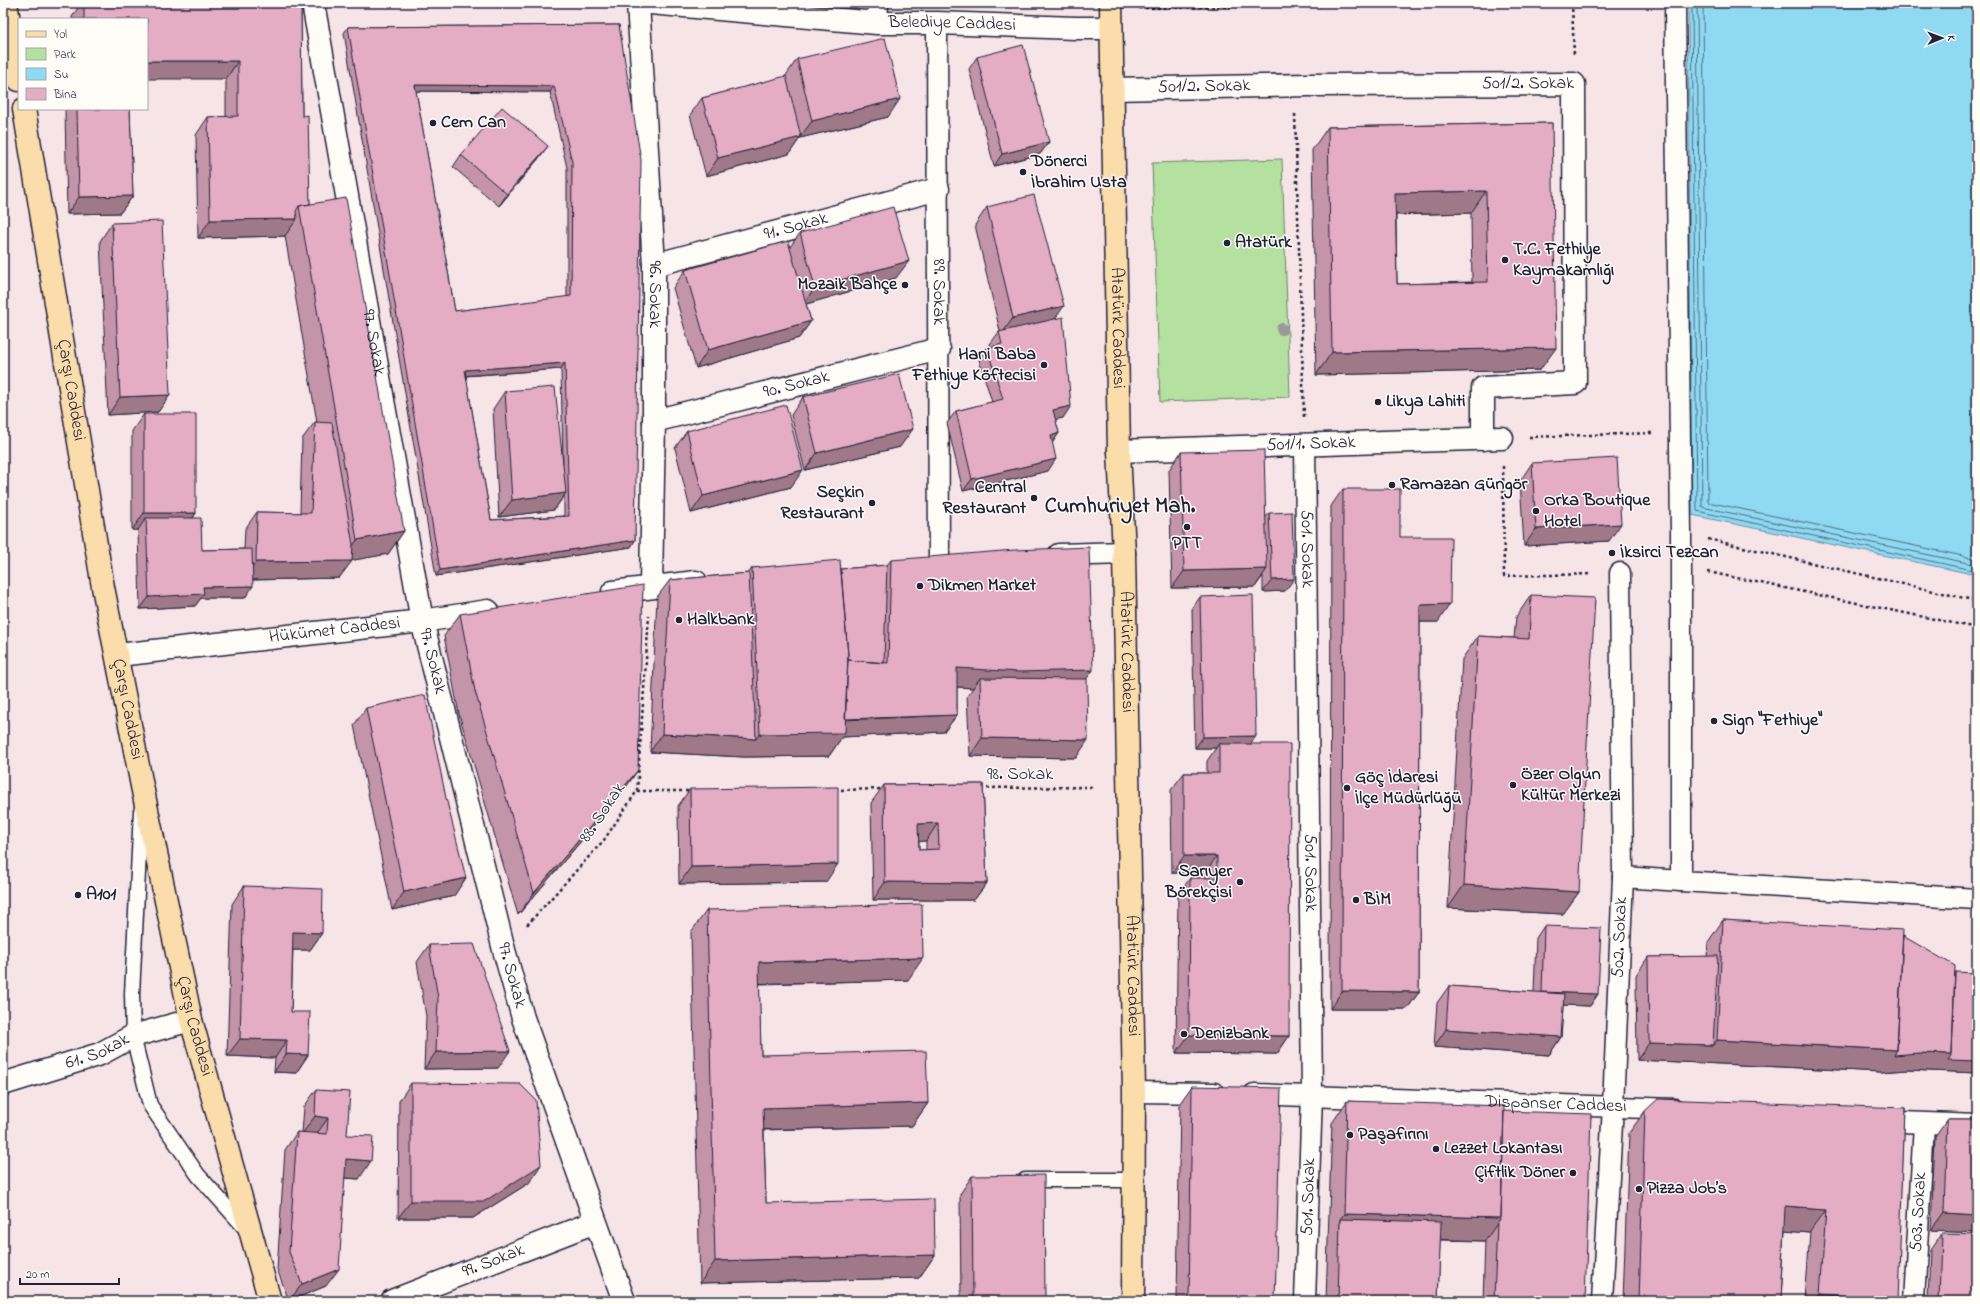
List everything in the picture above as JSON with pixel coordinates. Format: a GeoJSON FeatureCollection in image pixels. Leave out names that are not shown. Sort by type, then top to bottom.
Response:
{"type":"FeatureCollection","features":[{"type":"Feature","properties":{"kind":"main road"},"geometry":{"type":"LineString","coordinates":[[6,3],[18,74]]}},
{"type":"Feature","properties":{"kind":"main road","name":"Atatürk Caddesi"},"geometry":{"type":"LineString","coordinates":[[1111,13],[1119,451],[1124,552],[1134,1092],[1133,1301]]}},
{"type":"Feature","properties":{"kind":"main road","name":"Çarşı Caddesi"},"geometry":{"type":"LineString","coordinates":[[24,110],[103,587],[118,655],[142,786],[191,1020],[270,1301]]}},
{"type":"Feature","properties":{"kind":"street","name":"97. Sokak"},"geometry":{"type":"LineString","coordinates":[[313,3],[422,621],[504,950],[524,1018],[624,1301]]}},
{"type":"Feature","properties":{"kind":"street","name":"96. Sokak"},"geometry":{"type":"LineString","coordinates":[[638,3],[654,265],[654,421],[651,586]]}},
{"type":"Feature","properties":{"kind":"street","name":"Belediye Caddesi"},"geometry":{"type":"LineString","coordinates":[[650,3],[878,13],[937,23],[1076,28],[1111,13]]}},
{"type":"Feature","properties":{"kind":"street"},"geometry":{"type":"LineString","coordinates":[[1675,3],[1681,533],[1681,881]]}},
{"type":"Feature","properties":{"kind":"street","name":"89. Sokak"},"geometry":{"type":"LineString","coordinates":[[937,23],[939,562]]}},
{"type":"Feature","properties":{"kind":"street","name":"501/2. Sokak"},"geometry":{"type":"LineString","coordinates":[[1112,89],[1294,85],[1574,84],[1575,382],[1483,388],[1493,438]]}},
{"type":"Feature","properties":{"kind":"street","name":"91. Sokak"},"geometry":{"type":"LineString","coordinates":[[654,265],[938,189]]}},
{"type":"Feature","properties":{"kind":"street","name":"90. Sokak"},"geometry":{"type":"LineString","coordinates":[[654,421],[939,349]]}},
{"type":"Feature","properties":{"kind":"street","name":"501/1. Sokak"},"geometry":{"type":"LineString","coordinates":[[1119,451],[1493,438]]}},
{"type":"Feature","properties":{"kind":"street","name":"501. Sokak"},"geometry":{"type":"LineString","coordinates":[[1305,445],[1312,1095],[1305,1301]]}},
{"type":"Feature","properties":{"kind":"street"},"geometry":{"type":"LineString","coordinates":[[1039,556],[1124,552]]}},
{"type":"Feature","properties":{"kind":"street"},"geometry":{"type":"LineString","coordinates":[[915,564],[962,561]]}},
{"type":"Feature","properties":{"kind":"street","name":"502. Sokak"},"geometry":{"type":"LineString","coordinates":[[1602,1301],[1613,1106],[1623,877],[1620,573]]}},
{"type":"Feature","properties":{"kind":"street"},"geometry":{"type":"LineString","coordinates":[[595,594],[651,586],[713,581]]}},
{"type":"Feature","properties":{"kind":"street","name":"Hükümet Caddesi"},"geometry":{"type":"LineString","coordinates":[[118,655],[422,621],[509,608]]}},
{"type":"Feature","properties":{"kind":"street"},"geometry":{"type":"LineString","coordinates":[[1623,877],[1977,899]]}},
{"type":"Feature","properties":{"kind":"street","name":"61. Sokak"},"geometry":{"type":"LineString","coordinates":[[3,1084],[100,1054],[132,1036],[191,1020]]}},
{"type":"Feature","properties":{"kind":"street","name":"Dispanser Caddesi"},"geometry":{"type":"LineString","coordinates":[[1134,1092],[1312,1095],[1693,1110]]}},
{"type":"Feature","properties":{"kind":"street"},"geometry":{"type":"LineString","coordinates":[[1860,1120],[1924,1124],[1977,1125]]}},
{"type":"Feature","properties":{"kind":"street","name":"503. Sokak"},"geometry":{"type":"LineString","coordinates":[[1914,1301],[1924,1124]]}},
{"type":"Feature","properties":{"kind":"street","name":"99. Sokak"},"geometry":{"type":"LineString","coordinates":[[392,1301],[595,1222]]}},
{"type":"Feature","properties":{"kind":"lane"},"geometry":{"type":"LineString","coordinates":[[142,786],[132,994],[132,1036],[150,1105],[198,1175],[252,1235]]}},
{"type":"Feature","properties":{"kind":"lane"},"geometry":{"type":"LineString","coordinates":[[1011,1180],[1133,1180]]}},
{"type":"Feature","properties":{"kind":"path"},"geometry":{"type":"LineString","coordinates":[[1111,13],[1488,3]]}},
{"type":"Feature","properties":{"kind":"path"},"geometry":{"type":"LineString","coordinates":[[1572,3],[1574,84]]}},
{"type":"Feature","properties":{"kind":"path"},"geometry":{"type":"LineString","coordinates":[[1294,85],[1305,445]]}},
{"type":"Feature","properties":{"kind":"path"},"geometry":{"type":"LineString","coordinates":[[1620,573],[1504,576],[1493,438],[1659,433],[1679,440]]}},
{"type":"Feature","properties":{"kind":"path"},"geometry":{"type":"LineString","coordinates":[[1681,533],[1977,601]]}},
{"type":"Feature","properties":{"kind":"path"},"geometry":{"type":"LineString","coordinates":[[1680,567],[1977,628]]}},
{"type":"Feature","properties":{"kind":"path","name":"88. Sokak"},"geometry":{"type":"LineString","coordinates":[[504,950],[604,840],[637,791],[651,586]]}},
{"type":"Feature","properties":{"kind":"path","name":"98. Sokak"},"geometry":{"type":"LineString","coordinates":[[980,788],[1092,787]]}},
{"type":"Feature","properties":{"kind":"path"},"geometry":{"type":"LineString","coordinates":[[828,790],[892,789]]}},
{"type":"Feature","properties":{"kind":"path"},"geometry":{"type":"LineString","coordinates":[[637,791],[692,791]]}},
{"type":"Feature","properties":{"kind":"green space"},"geometry":{"type":"Polygon","coordinates":[[[1282,159],[1290,397],[1160,402],[1152,163],[1282,159]]]}},
{"type":"Feature","properties":{"kind":"water"},"geometry":{"type":"Polygon","coordinates":[[[1688,3],[1977,3],[1977,575],[1692,515],[1688,3]]]}},
{"type":"Feature","properties":{"kind":"building"},"geometry":{"type":"Polygon","coordinates":[[[84,3],[301,3],[302,116],[308,115],[310,204],[299,206],[296,211],[297,219],[210,220],[208,117],[238,116],[238,61],[148,61],[148,18],[84,18],[84,3]]]}},
{"type":"Feature","properties":{"kind":"building"},"geometry":{"type":"Polygon","coordinates":[[[619,25],[641,160],[635,540],[440,570],[348,27],[619,25]],[[415,85],[455,311],[571,296],[572,162],[554,86],[415,85]],[[565,363],[465,370],[491,520],[569,516],[565,363]]]}},
{"type":"Feature","properties":{"kind":"building"},"geometry":{"type":"Polygon","coordinates":[[[885,38],[900,99],[812,121],[797,59],[885,38]]]}},
{"type":"Feature","properties":{"kind":"building"},"geometry":{"type":"Polygon","coordinates":[[[1023,45],[1049,142],[1002,154],[977,57],[1023,45]]]}},
{"type":"Feature","properties":{"kind":"building"},"geometry":{"type":"Polygon","coordinates":[[[786,76],[801,137],[718,158],[702,98],[786,76]]]}},
{"type":"Feature","properties":{"kind":"building"},"geometry":{"type":"Polygon","coordinates":[[[502,107],[548,146],[507,194],[461,155],[502,107]]]}},
{"type":"Feature","properties":{"kind":"building"},"geometry":{"type":"Polygon","coordinates":[[[77,110],[130,110],[133,196],[79,197],[77,110]]]}},
{"type":"Feature","properties":{"kind":"building","name":"T.C. Fethiye Kaymakamlığı"},"geometry":{"type":"Polygon","coordinates":[[[1552,123],[1556,348],[1332,352],[1328,127],[1552,123]],[[1486,191],[1395,193],[1397,284],[1488,282],[1486,191]]]}},
{"type":"Feature","properties":{"kind":"building"},"geometry":{"type":"Polygon","coordinates":[[[1034,195],[1064,306],[1013,318],[987,207],[1034,195]]]}},
{"type":"Feature","properties":{"kind":"building"},"geometry":{"type":"Polygon","coordinates":[[[346,198],[404,531],[357,540],[299,206],[346,198]]]}},
{"type":"Feature","properties":{"kind":"building"},"geometry":{"type":"Polygon","coordinates":[[[893,207],[909,261],[815,287],[800,233],[893,207]]]}},
{"type":"Feature","properties":{"kind":"building"},"geometry":{"type":"Polygon","coordinates":[[[162,221],[170,395],[120,397],[112,223],[162,221]]]}},
{"type":"Feature","properties":{"kind":"building"},"geometry":{"type":"Polygon","coordinates":[[[788,241],[811,321],[708,350],[685,270],[788,241]]]}},
{"type":"Feature","properties":{"kind":"building"},"geometry":{"type":"Polygon","coordinates":[[[1063,317],[1071,406],[1053,410],[1059,433],[1051,436],[1056,459],[972,479],[956,411],[1003,399],[987,348],[1002,344],[999,332],[1063,317]]]}},
{"type":"Feature","properties":{"kind":"building"},"geometry":{"type":"Polygon","coordinates":[[[899,374],[913,429],[817,453],[803,397],[899,374]]]}},
{"type":"Feature","properties":{"kind":"building"},"geometry":{"type":"Polygon","coordinates":[[[555,387],[566,493],[512,500],[505,391],[555,387]]]}},
{"type":"Feature","properties":{"kind":"building"},"geometry":{"type":"Polygon","coordinates":[[[786,405],[803,470],[703,496],[687,431],[786,405]]]}},
{"type":"Feature","properties":{"kind":"building"},"geometry":{"type":"Polygon","coordinates":[[[144,414],[196,414],[196,513],[144,513],[144,414]]]}},
{"type":"Feature","properties":{"kind":"building"},"geometry":{"type":"Polygon","coordinates":[[[315,422],[332,423],[353,545],[352,561],[256,562],[257,512],[311,513],[315,422]]]}},
{"type":"Feature","properties":{"kind":"building"},"geometry":{"type":"Polygon","coordinates":[[[1264,450],[1267,569],[1184,571],[1181,452],[1264,450]]]}},
{"type":"Feature","properties":{"kind":"building"},"geometry":{"type":"Polygon","coordinates":[[[1617,458],[1621,524],[1536,529],[1532,463],[1617,458]]]}},
{"type":"Feature","properties":{"kind":"building"},"geometry":{"type":"Polygon","coordinates":[[[1343,489],[1400,489],[1400,537],[1451,537],[1450,604],[1420,605],[1419,992],[1342,991],[1343,489]]]}},
{"type":"Feature","properties":{"kind":"building"},"geometry":{"type":"Polygon","coordinates":[[[1292,512],[1294,579],[1272,580],[1269,513],[1292,512]]]}},
{"type":"Feature","properties":{"kind":"building"},"geometry":{"type":"Polygon","coordinates":[[[146,518],[201,518],[202,550],[252,549],[253,586],[203,587],[204,594],[149,597],[146,518]]]}},
{"type":"Feature","properties":{"kind":"building"},"geometry":{"type":"Polygon","coordinates":[[[1089,547],[1093,670],[1019,672],[957,668],[957,715],[845,719],[848,660],[888,663],[891,560],[1015,550],[1089,547]]]}},
{"type":"Feature","properties":{"kind":"building"},"geometry":{"type":"Polygon","coordinates":[[[840,560],[848,655],[845,733],[760,734],[752,568],[840,560]]]}},
{"type":"Feature","properties":{"kind":"building"},"geometry":{"type":"Polygon","coordinates":[[[887,565],[884,663],[848,660],[841,569],[887,565]]]}},
{"type":"Feature","properties":{"kind":"building"},"geometry":{"type":"Polygon","coordinates":[[[749,573],[756,739],[662,734],[670,580],[749,573]]]}},
{"type":"Feature","properties":{"kind":"building"},"geometry":{"type":"Polygon","coordinates":[[[643,585],[638,770],[534,893],[475,691],[460,614],[643,585]]]}},
{"type":"Feature","properties":{"kind":"building"},"geometry":{"type":"Polygon","coordinates":[[[1253,595],[1256,736],[1203,737],[1200,597],[1253,595]]]}},
{"type":"Feature","properties":{"kind":"building","name":"Özer Olgun Kültür Merkezi"},"geometry":{"type":"Polygon","coordinates":[[[1531,595],[1595,598],[1579,892],[1464,885],[1478,636],[1529,639],[1531,595]]]}},
{"type":"Feature","properties":{"kind":"building"},"geometry":{"type":"Polygon","coordinates":[[[980,678],[1087,679],[1088,740],[982,738],[980,678]]]}},
{"type":"Feature","properties":{"kind":"building"},"geometry":{"type":"Polygon","coordinates":[[[425,695],[446,798],[466,878],[404,892],[366,708],[425,695]]]}},
{"type":"Feature","properties":{"kind":"building"},"geometry":{"type":"Polygon","coordinates":[[[1219,744],[1290,744],[1289,1036],[1189,1035],[1190,878],[1217,878],[1217,856],[1184,856],[1184,773],[1219,773],[1219,744]]]}},
{"type":"Feature","properties":{"kind":"building"},"geometry":{"type":"Polygon","coordinates":[[[983,784],[987,883],[885,882],[884,785],[983,784]],[[938,823],[918,824],[919,850],[939,849],[938,823]]]}},
{"type":"Feature","properties":{"kind":"building"},"geometry":{"type":"Polygon","coordinates":[[[838,787],[838,864],[691,867],[690,789],[838,787]]]}},
{"type":"Feature","properties":{"kind":"building"},"geometry":{"type":"Polygon","coordinates":[[[244,886],[323,889],[322,933],[293,932],[291,1012],[310,1012],[308,1055],[286,1054],[287,1040],[240,1039],[244,886]]]}},
{"type":"Feature","properties":{"kind":"building"},"geometry":{"type":"Polygon","coordinates":[[[922,904],[923,958],[759,962],[761,1055],[926,1051],[928,1103],[763,1108],[766,1203],[934,1199],[935,1255],[715,1261],[707,910],[922,904]]]}},
{"type":"Feature","properties":{"kind":"building"},"geometry":{"type":"Polygon","coordinates":[[[1723,920],[1903,930],[1897,1050],[1717,1040],[1723,920]]]}},
{"type":"Feature","properties":{"kind":"building"},"geometry":{"type":"Polygon","coordinates":[[[1544,926],[1601,928],[1598,994],[1542,992],[1544,926]]]}},
{"type":"Feature","properties":{"kind":"building"},"geometry":{"type":"Polygon","coordinates":[[[1903,936],[1955,966],[1952,1054],[1919,1053],[1894,1055],[1897,1050],[1903,936]]]}},
{"type":"Feature","properties":{"kind":"building"},"geometry":{"type":"Polygon","coordinates":[[[474,944],[510,1051],[436,1052],[438,998],[429,945],[474,944]]]}},
{"type":"Feature","properties":{"kind":"building"},"geometry":{"type":"Polygon","coordinates":[[[1718,956],[1713,1045],[1649,1043],[1648,957],[1718,956]]]}},
{"type":"Feature","properties":{"kind":"building"},"geometry":{"type":"Polygon","coordinates":[[[1955,972],[1977,973],[1977,1061],[1948,1060],[1952,1054],[1955,972]]]}},
{"type":"Feature","properties":{"kind":"building"},"geometry":{"type":"Polygon","coordinates":[[[1449,986],[1564,994],[1561,1037],[1446,1029],[1449,986]]]}},
{"type":"Feature","properties":{"kind":"building"},"geometry":{"type":"Polygon","coordinates":[[[411,1083],[520,1084],[536,1100],[541,1165],[485,1201],[411,1201],[411,1083]]]}},
{"type":"Feature","properties":{"kind":"building"},"geometry":{"type":"Polygon","coordinates":[[[1192,1086],[1281,1088],[1275,1301],[1189,1301],[1192,1086]]]}},
{"type":"Feature","properties":{"kind":"building"},"geometry":{"type":"Polygon","coordinates":[[[316,1090],[350,1092],[347,1135],[373,1136],[371,1161],[346,1159],[339,1269],[302,1284],[289,1252],[297,1132],[327,1134],[328,1118],[315,1116],[316,1090]]]}},
{"type":"Feature","properties":{"kind":"building"},"geometry":{"type":"Polygon","coordinates":[[[1658,1099],[1905,1108],[1898,1300],[1820,1295],[1826,1210],[1785,1207],[1780,1301],[1639,1301],[1645,1111],[1658,1099]]]}},
{"type":"Feature","properties":{"kind":"building"},"geometry":{"type":"Polygon","coordinates":[[[1347,1101],[1504,1106],[1501,1218],[1344,1214],[1347,1101]]]}},
{"type":"Feature","properties":{"kind":"building"},"geometry":{"type":"Polygon","coordinates":[[[1504,1111],[1591,1114],[1585,1301],[1494,1301],[1497,1223],[1501,1218],[1504,1111]]]}},
{"type":"Feature","properties":{"kind":"building"},"geometry":{"type":"Polygon","coordinates":[[[1947,1119],[1977,1119],[1977,1214],[1944,1212],[1947,1119]]]}},
{"type":"Feature","properties":{"kind":"building"},"geometry":{"type":"Polygon","coordinates":[[[1044,1175],[1045,1301],[973,1301],[972,1176],[1044,1175]]]}},
{"type":"Feature","properties":{"kind":"building"},"geometry":{"type":"Polygon","coordinates":[[[1340,1219],[1441,1222],[1438,1301],[1338,1301],[1340,1219]]]}},
{"type":"Feature","properties":{"kind":"building"},"geometry":{"type":"Polygon","coordinates":[[[1942,1233],[1977,1234],[1977,1301],[1940,1301],[1942,1233]]]}},
{"type":"Feature","properties":{"kind":"place","name":"Cem Can"},"geometry":{"type":"Point","coordinates":[433,123]}},
{"type":"Feature","properties":{"kind":"place","name":"Dönerci İbrahim Usta"},"geometry":{"type":"Point","coordinates":[1023,172]}},
{"type":"Feature","properties":{"kind":"place","name":"Atatürk"},"geometry":{"type":"Point","coordinates":[1227,243]}},
{"type":"Feature","properties":{"kind":"place","name":"T.C. Fethiye Kaymakamlığı"},"geometry":{"type":"Point","coordinates":[1505,260]}},
{"type":"Feature","properties":{"kind":"place","name":"Mozaik Bahçe"},"geometry":{"type":"Point","coordinates":[905,285]}},
{"type":"Feature","properties":{"kind":"place","name":"Hani Baba Fethiye Köftecisi"},"geometry":{"type":"Point","coordinates":[1044,365]}},
{"type":"Feature","properties":{"kind":"place","name":"Likya Lahiti"},"geometry":{"type":"Point","coordinates":[1378,402]}},
{"type":"Feature","properties":{"kind":"place","name":"Ramazan Güngör"},"geometry":{"type":"Point","coordinates":[1392,485]}},
{"type":"Feature","properties":{"kind":"place","name":"Central Restaurant"},"geometry":{"type":"Point","coordinates":[1034,498]}},
{"type":"Feature","properties":{"kind":"place","name":"Seçkin Restaurant"},"geometry":{"type":"Point","coordinates":[872,503]}},
{"type":"Feature","properties":{"kind":"place","name":"Orka Boutique Hotel"},"geometry":{"type":"Point","coordinates":[1536,511]}},
{"type":"Feature","properties":{"kind":"place","name":"PTT"},"geometry":{"type":"Point","coordinates":[1187,527]}},
{"type":"Feature","properties":{"kind":"place","name":"İksirci Tezcan"},"geometry":{"type":"Point","coordinates":[1612,553]}},
{"type":"Feature","properties":{"kind":"place","name":"Dikmen Market"},"geometry":{"type":"Point","coordinates":[920,586]}},
{"type":"Feature","properties":{"kind":"place","name":"Halkbank"},"geometry":{"type":"Point","coordinates":[679,620]}},
{"type":"Feature","properties":{"kind":"place","name":"Sign \"Fethiye\""},"geometry":{"type":"Point","coordinates":[1714,721]}},
{"type":"Feature","properties":{"kind":"place","name":"Özer Olgun Kültür Merkezi"},"geometry":{"type":"Point","coordinates":[1513,785]}},
{"type":"Feature","properties":{"kind":"place","name":"Göç İdaresi İlçe Müdürlüğü"},"geometry":{"type":"Point","coordinates":[1347,788]}},
{"type":"Feature","properties":{"kind":"place","name":"Sarıyer Börekçisi"},"geometry":{"type":"Point","coordinates":[1240,882]}},
{"type":"Feature","properties":{"kind":"place","name":"A101"},"geometry":{"type":"Point","coordinates":[78,895]}},
{"type":"Feature","properties":{"kind":"place","name":"BİM"},"geometry":{"type":"Point","coordinates":[1356,900]}},
{"type":"Feature","properties":{"kind":"place","name":"Denizbank"},"geometry":{"type":"Point","coordinates":[1184,1034]}},
{"type":"Feature","properties":{"kind":"place","name":"Paşafırını"},"geometry":{"type":"Point","coordinates":[1350,1135]}},
{"type":"Feature","properties":{"kind":"place","name":"Lezzet Lokantası"},"geometry":{"type":"Point","coordinates":[1436,1149]}},
{"type":"Feature","properties":{"kind":"place","name":"Çiftlik Döner"},"geometry":{"type":"Point","coordinates":[1573,1173]}},
{"type":"Feature","properties":{"kind":"place","name":"Pizza Job’s"},"geometry":{"type":"Point","coordinates":[1639,1189]}},
{"type":"Feature","properties":{"kind":"district","name":"Cumhuriyet Mah."},"geometry":{"type":"Point","coordinates":[1120,507]}}]}
